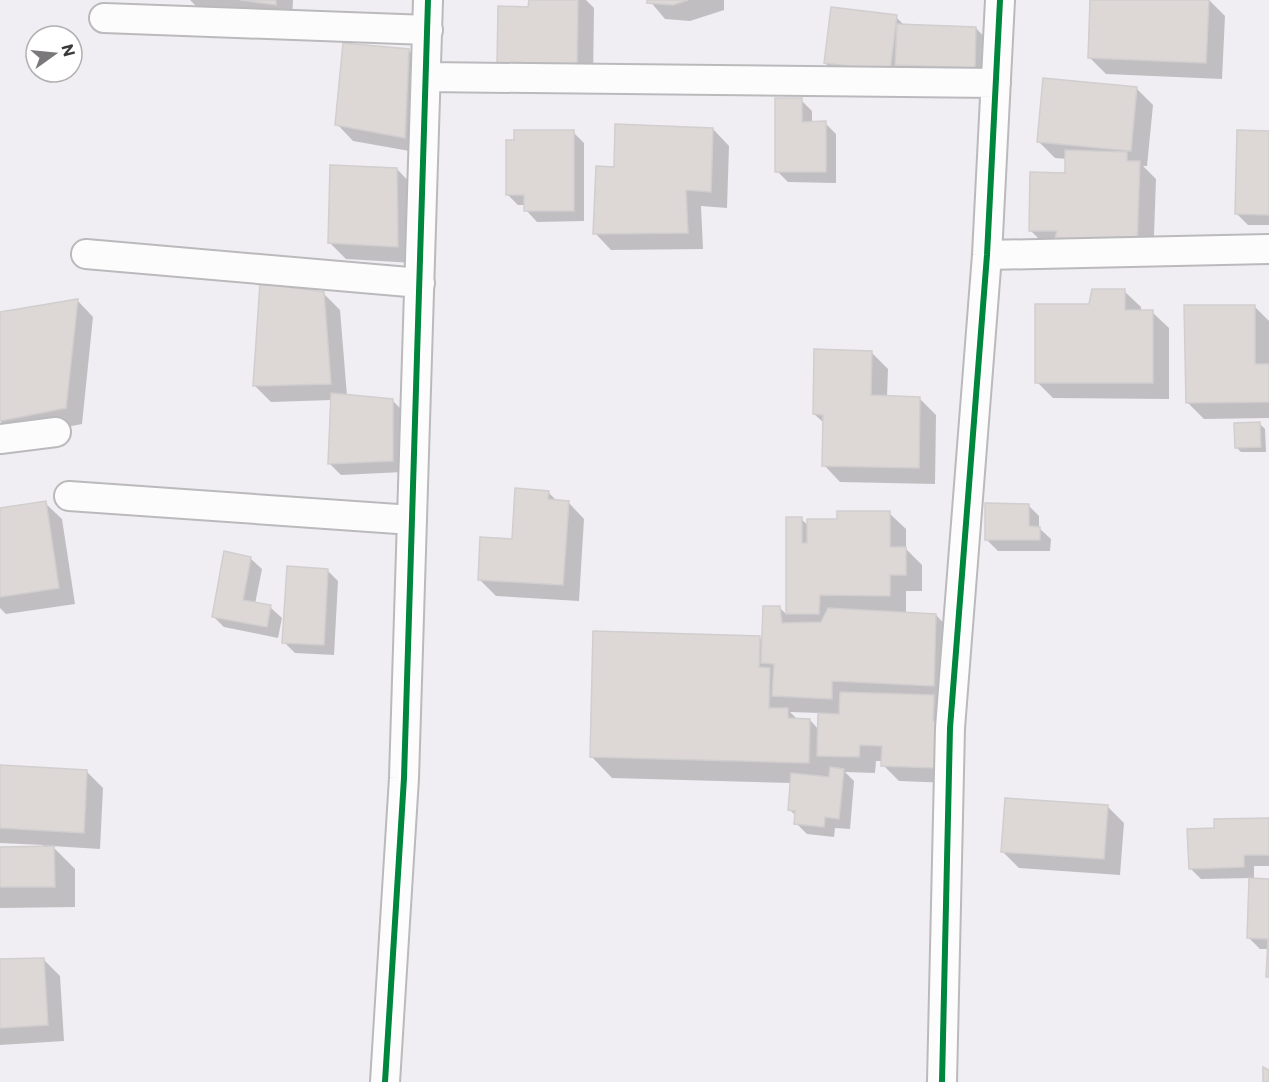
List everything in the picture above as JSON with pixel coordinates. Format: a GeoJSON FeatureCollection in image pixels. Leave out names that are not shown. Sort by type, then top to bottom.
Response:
{"type":"FeatureCollection","features":[{"type":"Feature","properties":{"kind":"street"},"geometry":{"type":"LineString","coordinates":[[385,1082],[404,778],[428,0]]}},
{"type":"Feature","properties":{"kind":"street"},"geometry":{"type":"LineString","coordinates":[[942,1082],[950,728],[987,255],[1000,0]]}},
{"type":"Feature","properties":{"kind":"street"},"geometry":{"type":"LineString","coordinates":[[104,18],[428,30]]}},
{"type":"Feature","properties":{"kind":"street"},"geometry":{"type":"LineString","coordinates":[[426,76],[996,83]]}},
{"type":"Feature","properties":{"kind":"street"},"geometry":{"type":"LineString","coordinates":[[987,255],[1269,249]]}},
{"type":"Feature","properties":{"kind":"street"},"geometry":{"type":"LineString","coordinates":[[87,254],[420,283]]}},
{"type":"Feature","properties":{"kind":"street"},"geometry":{"type":"LineString","coordinates":[[0,439],[56,432]]}},
{"type":"Feature","properties":{"kind":"street"},"geometry":{"type":"LineString","coordinates":[[69,496],[412,520]]}},
{"type":"Feature","properties":{"kind":"building"},"geometry":{"type":"Polygon","coordinates":[[[240,0],[276,0],[276,5],[240,0]]]}},
{"type":"Feature","properties":{"kind":"building"},"geometry":{"type":"Polygon","coordinates":[[[529,0],[578,0],[577,66],[497,65],[498,6],[528,7],[529,0]]]}},
{"type":"Feature","properties":{"kind":"building"},"geometry":{"type":"Polygon","coordinates":[[[647,0],[688,0],[673,5],[647,3],[647,0]]]}},
{"type":"Feature","properties":{"kind":"building"},"geometry":{"type":"Polygon","coordinates":[[[1090,0],[1209,0],[1206,63],[1088,58],[1090,0]]]}},
{"type":"Feature","properties":{"kind":"building"},"geometry":{"type":"Polygon","coordinates":[[[831,7],[897,15],[890,71],[824,63],[831,7]]]}},
{"type":"Feature","properties":{"kind":"building"},"geometry":{"type":"Polygon","coordinates":[[[897,24],[976,27],[975,68],[895,65],[897,24]]]}},
{"type":"Feature","properties":{"kind":"building"},"geometry":{"type":"Polygon","coordinates":[[[343,43],[409,49],[405,138],[335,125],[343,43]]]}},
{"type":"Feature","properties":{"kind":"building"},"geometry":{"type":"Polygon","coordinates":[[[1043,78],[1137,87],[1131,151],[1037,142],[1043,78]]]}},
{"type":"Feature","properties":{"kind":"building"},"geometry":{"type":"Polygon","coordinates":[[[775,98],[802,98],[802,122],[826,121],[826,172],[775,172],[775,98]]]}},
{"type":"Feature","properties":{"kind":"building"},"geometry":{"type":"Polygon","coordinates":[[[615,124],[713,128],[711,192],[686,190],[688,233],[593,234],[596,166],[614,167],[615,124]]]}},
{"type":"Feature","properties":{"kind":"building"},"geometry":{"type":"Polygon","coordinates":[[[514,130],[574,130],[574,211],[524,211],[524,195],[506,195],[506,140],[514,140],[514,130]]]}},
{"type":"Feature","properties":{"kind":"building"},"geometry":{"type":"Polygon","coordinates":[[[1237,130],[1269,131],[1269,215],[1235,214],[1237,130]]]}},
{"type":"Feature","properties":{"kind":"building"},"geometry":{"type":"Polygon","coordinates":[[[1065,150],[1127,152],[1127,161],[1140,161],[1137,247],[1053,244],[1057,231],[1029,231],[1030,172],[1065,173],[1065,150]]]}},
{"type":"Feature","properties":{"kind":"building"},"geometry":{"type":"Polygon","coordinates":[[[330,165],[397,168],[398,247],[328,243],[330,165]]]}},
{"type":"Feature","properties":{"kind":"building"},"geometry":{"type":"Polygon","coordinates":[[[260,283],[324,292],[331,384],[253,386],[260,283]]]}},
{"type":"Feature","properties":{"kind":"building"},"geometry":{"type":"Polygon","coordinates":[[[1092,289],[1125,289],[1125,310],[1153,310],[1153,383],[1035,383],[1035,304],[1089,304],[1092,289]]]}},
{"type":"Feature","properties":{"kind":"building"},"geometry":{"type":"Polygon","coordinates":[[[78,299],[66,408],[0,421],[0,312],[78,299]]]}},
{"type":"Feature","properties":{"kind":"building"},"geometry":{"type":"Polygon","coordinates":[[[1184,305],[1255,305],[1255,364],[1269,364],[1269,402],[1186,403],[1184,305]]]}},
{"type":"Feature","properties":{"kind":"building"},"geometry":{"type":"Polygon","coordinates":[[[814,349],[872,351],[871,395],[920,397],[919,468],[822,466],[823,415],[813,414],[814,349]]]}},
{"type":"Feature","properties":{"kind":"building"},"geometry":{"type":"Polygon","coordinates":[[[331,393],[393,399],[393,461],[328,464],[331,393]]]}},
{"type":"Feature","properties":{"kind":"building"},"geometry":{"type":"Polygon","coordinates":[[[1260,422],[1261,447],[1235,448],[1234,423],[1260,422]]]}},
{"type":"Feature","properties":{"kind":"building"},"geometry":{"type":"Polygon","coordinates":[[[515,488],[549,491],[548,499],[569,501],[563,585],[478,580],[480,537],[512,539],[515,488]]]}},
{"type":"Feature","properties":{"kind":"building"},"geometry":{"type":"Polygon","coordinates":[[[46,501],[59,588],[0,597],[0,508],[46,501]]]}},
{"type":"Feature","properties":{"kind":"building"},"geometry":{"type":"Polygon","coordinates":[[[985,503],[1029,504],[1029,526],[1040,527],[1040,540],[985,540],[985,503]]]}},
{"type":"Feature","properties":{"kind":"building"},"geometry":{"type":"Polygon","coordinates":[[[837,511],[890,511],[890,547],[906,547],[906,575],[890,575],[890,596],[820,595],[819,614],[786,614],[786,517],[802,517],[802,543],[807,543],[807,519],[837,519],[837,511]]]}},
{"type":"Feature","properties":{"kind":"building"},"geometry":{"type":"Polygon","coordinates":[[[224,551],[251,557],[243,600],[271,605],[267,627],[212,617],[224,551]]]}},
{"type":"Feature","properties":{"kind":"building"},"geometry":{"type":"Polygon","coordinates":[[[287,566],[328,569],[324,645],[282,643],[287,566]]]}},
{"type":"Feature","properties":{"kind":"building"},"geometry":{"type":"Polygon","coordinates":[[[763,606],[780,606],[782,623],[821,622],[828,608],[936,614],[934,686],[832,681],[832,699],[772,696],[774,664],[761,663],[763,606]]]}},
{"type":"Feature","properties":{"kind":"building"},"geometry":{"type":"Polygon","coordinates":[[[593,631],[760,636],[759,667],[770,668],[769,708],[788,708],[788,718],[810,719],[809,763],[590,757],[593,631]]]}},
{"type":"Feature","properties":{"kind":"building"},"geometry":{"type":"Polygon","coordinates":[[[840,692],[934,695],[933,721],[946,722],[935,750],[935,768],[881,766],[882,746],[860,745],[859,757],[817,756],[818,713],[839,714],[840,692]]]}},
{"type":"Feature","properties":{"kind":"building"},"geometry":{"type":"Polygon","coordinates":[[[0,765],[87,770],[84,833],[0,828],[0,765]]]}},
{"type":"Feature","properties":{"kind":"building"},"geometry":{"type":"Polygon","coordinates":[[[830,767],[844,769],[839,819],[825,817],[824,827],[794,824],[795,811],[788,810],[791,773],[829,777],[830,767]]]}},
{"type":"Feature","properties":{"kind":"building"},"geometry":{"type":"Polygon","coordinates":[[[1005,798],[1108,805],[1104,859],[1001,852],[1005,798]]]}},
{"type":"Feature","properties":{"kind":"building"},"geometry":{"type":"Polygon","coordinates":[[[1269,818],[1269,855],[1244,855],[1244,867],[1189,869],[1187,829],[1214,828],[1214,819],[1269,818]]]}},
{"type":"Feature","properties":{"kind":"building"},"geometry":{"type":"Polygon","coordinates":[[[54,846],[55,887],[0,887],[0,847],[54,846]]]}},
{"type":"Feature","properties":{"kind":"building"},"geometry":{"type":"Polygon","coordinates":[[[1249,878],[1269,879],[1269,977],[1266,977],[1268,939],[1247,938],[1249,878]]]}},
{"type":"Feature","properties":{"kind":"building"},"geometry":{"type":"Polygon","coordinates":[[[44,958],[48,1025],[0,1028],[0,959],[44,958]]]}},
{"type":"Feature","properties":{"kind":"building"},"geometry":{"type":"Polygon","coordinates":[[[1263,1067],[1269,1070],[1269,1082],[1263,1082],[1263,1067]]]}},
{"type":"Feature","properties":{"kind":"cycle path"},"geometry":{"type":"LineString","coordinates":[[385,1082],[404,778],[428,0]]}},
{"type":"Feature","properties":{"kind":"cycle path"},"geometry":{"type":"LineString","coordinates":[[942,1082],[950,728],[987,255],[1000,0]]}}]}
